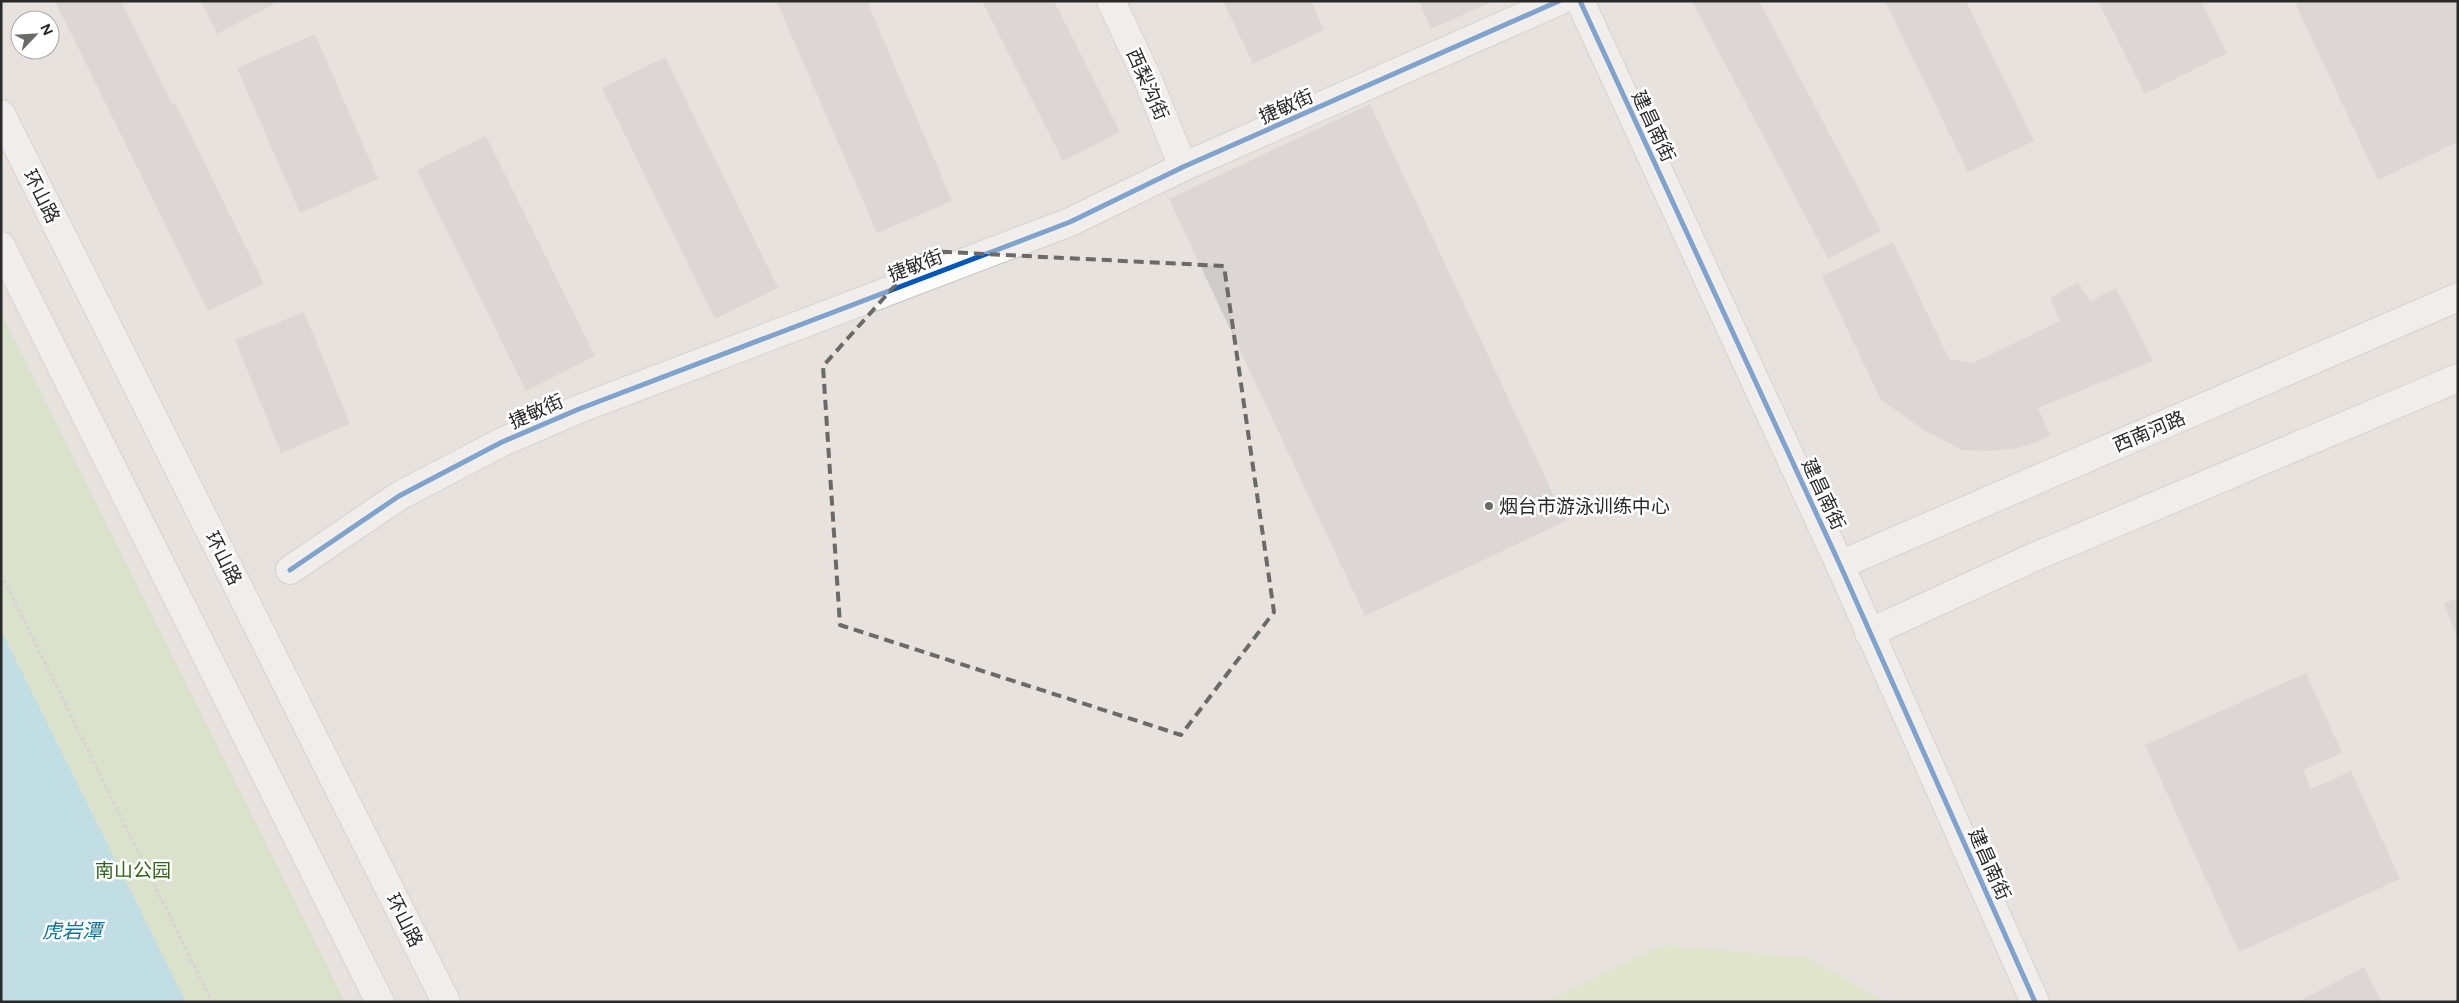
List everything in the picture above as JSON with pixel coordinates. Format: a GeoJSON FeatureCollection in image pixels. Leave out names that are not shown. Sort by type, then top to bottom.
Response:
{"type":"FeatureCollection","features":[{"type":"Feature","properties":{"kind":"main road","name":"西梨沟街"},"geometry":{"type":"LineString","coordinates":[[1111,1],[1149,82],[1183,167]]}},
{"type":"Feature","properties":{"kind":"main road","name":"捷敏街"},"geometry":{"type":"LineString","coordinates":[[290,570],[399,496],[502,442],[579,409],[1070,222],[1183,167],[1559,1]]}},
{"type":"Feature","properties":{"kind":"main road","name":"建昌南街"},"geometry":{"type":"LineString","coordinates":[[1580,1],[1840,565],[2036,1002]]}},
{"type":"Feature","properties":{"kind":"main road","name":"环山路"},"geometry":{"type":"LineString","coordinates":[[1,114],[446,1002]]}},
{"type":"Feature","properties":{"kind":"main road"},"geometry":{"type":"LineString","coordinates":[[1,246],[380,1002]]}},
{"type":"Feature","properties":{"kind":"main road","name":"西南河路"},"geometry":{"type":"LineString","coordinates":[[1840,565],[2458,297]]}},
{"type":"Feature","properties":{"kind":"main road"},"geometry":{"type":"LineString","coordinates":[[1869,633],[2032,558],[2458,378]]}},
{"type":"Feature","properties":{"kind":"path"},"geometry":{"type":"LineString","coordinates":[[1,574],[212,1002]]}},
{"type":"Feature","properties":{"kind":"highlighted area"},"geometry":{"type":"Polygon","coordinates":[[[926,251],[1224,266],[1274,612],[1181,735],[840,625],[823,366],[926,251]]]}},
{"type":"Feature","properties":{"kind":"green space","name":"南山公园"},"geometry":{"type":"Polygon","coordinates":[[[1,312],[345,1002],[1,1002],[1,312]]]}},
{"type":"Feature","properties":{"kind":"green space"},"geometry":{"type":"Polygon","coordinates":[[[1663,945],[1809,958],[1885,1002],[1545,1002],[1663,945]]]}},
{"type":"Feature","properties":{"kind":"water","name":"虎岩潭"},"geometry":{"type":"Polygon","coordinates":[[[1,630],[186,1002],[1,1002],[1,630]]]}},
{"type":"Feature","properties":{"kind":"building"},"geometry":{"type":"Polygon","coordinates":[[[55,1],[121,1],[172,104],[175,103],[264,284],[208,311],[55,1]]]}},
{"type":"Feature","properties":{"kind":"building"},"geometry":{"type":"Polygon","coordinates":[[[201,1],[273,1],[274,4],[217,34],[201,1]]]}},
{"type":"Feature","properties":{"kind":"building"},"geometry":{"type":"Polygon","coordinates":[[[867,1],[952,201],[877,233],[777,2],[867,1]]]}},
{"type":"Feature","properties":{"kind":"building"},"geometry":{"type":"Polygon","coordinates":[[[982,1],[1054,1],[1120,132],[1063,161],[982,1]]]}},
{"type":"Feature","properties":{"kind":"building"},"geometry":{"type":"Polygon","coordinates":[[[1223,1],[1311,1],[1324,30],[1253,64],[1223,1]]]}},
{"type":"Feature","properties":{"kind":"building"},"geometry":{"type":"Polygon","coordinates":[[[1419,1],[1494,1],[1431,29],[1419,1]]]}},
{"type":"Feature","properties":{"kind":"building"},"geometry":{"type":"Polygon","coordinates":[[[1692,1],[1759,1],[1881,231],[1828,259],[1692,1]]]}},
{"type":"Feature","properties":{"kind":"building"},"geometry":{"type":"Polygon","coordinates":[[[1885,1],[1966,1],[2034,141],[1968,172],[1885,1]]]}},
{"type":"Feature","properties":{"kind":"building"},"geometry":{"type":"Polygon","coordinates":[[[2098,1],[2201,1],[2227,53],[2145,94],[2098,1]]]}},
{"type":"Feature","properties":{"kind":"building"},"geometry":{"type":"Polygon","coordinates":[[[2303,1],[2458,1],[2458,142],[2378,180],[2296,5],[2303,1]]]}},
{"type":"Feature","properties":{"kind":"building"},"geometry":{"type":"Polygon","coordinates":[[[315,34],[378,179],[300,213],[237,68],[315,34]]]}},
{"type":"Feature","properties":{"kind":"building"},"geometry":{"type":"Polygon","coordinates":[[[665,57],[778,288],[715,319],[602,88],[665,57]]]}},
{"type":"Feature","properties":{"kind":"building"},"geometry":{"type":"Polygon","coordinates":[[[1370,104],[1566,521],[1365,616],[1169,199],[1370,104]]]}},
{"type":"Feature","properties":{"kind":"building"},"geometry":{"type":"Polygon","coordinates":[[[486,136],[595,356],[526,391],[417,170],[486,136]]]}},
{"type":"Feature","properties":{"kind":"building"},"geometry":{"type":"Polygon","coordinates":[[[1893,242],[1949,359],[1973,363],[2060,321],[2050,298],[2078,282],[2090,301],[2116,288],[2153,361],[2038,408],[2050,435],[2039,441],[2018,448],[1990,451],[1962,450],[1924,430],[1881,400],[1822,276],[1893,242]]]}},
{"type":"Feature","properties":{"kind":"building"},"geometry":{"type":"Polygon","coordinates":[[[304,312],[350,424],[281,453],[235,340],[304,312]]]}},
{"type":"Feature","properties":{"kind":"building"},"geometry":{"type":"Polygon","coordinates":[[[2458,598],[2458,641],[2444,603],[2458,598]]]}},
{"type":"Feature","properties":{"kind":"building"},"geometry":{"type":"Polygon","coordinates":[[[2306,673],[2342,753],[2303,770],[2311,789],[2351,771],[2400,879],[2239,952],[2145,745],[2306,673]]]}},
{"type":"Feature","properties":{"kind":"building"},"geometry":{"type":"Polygon","coordinates":[[[2364,967],[2382,1002],[2298,1002],[2364,967]]]}},
{"type":"Feature","properties":{"kind":"cycle path"},"geometry":{"type":"LineString","coordinates":[[290,570],[399,496],[502,442],[579,409],[1070,222],[1183,167],[1559,1]]}},
{"type":"Feature","properties":{"kind":"cycle path"},"geometry":{"type":"LineString","coordinates":[[1580,1],[1840,565],[2035,1002]]}},
{"type":"Feature","properties":{"kind":"place","name":"烟台市游泳训练中心"},"geometry":{"type":"Point","coordinates":[1489,506]}}]}
